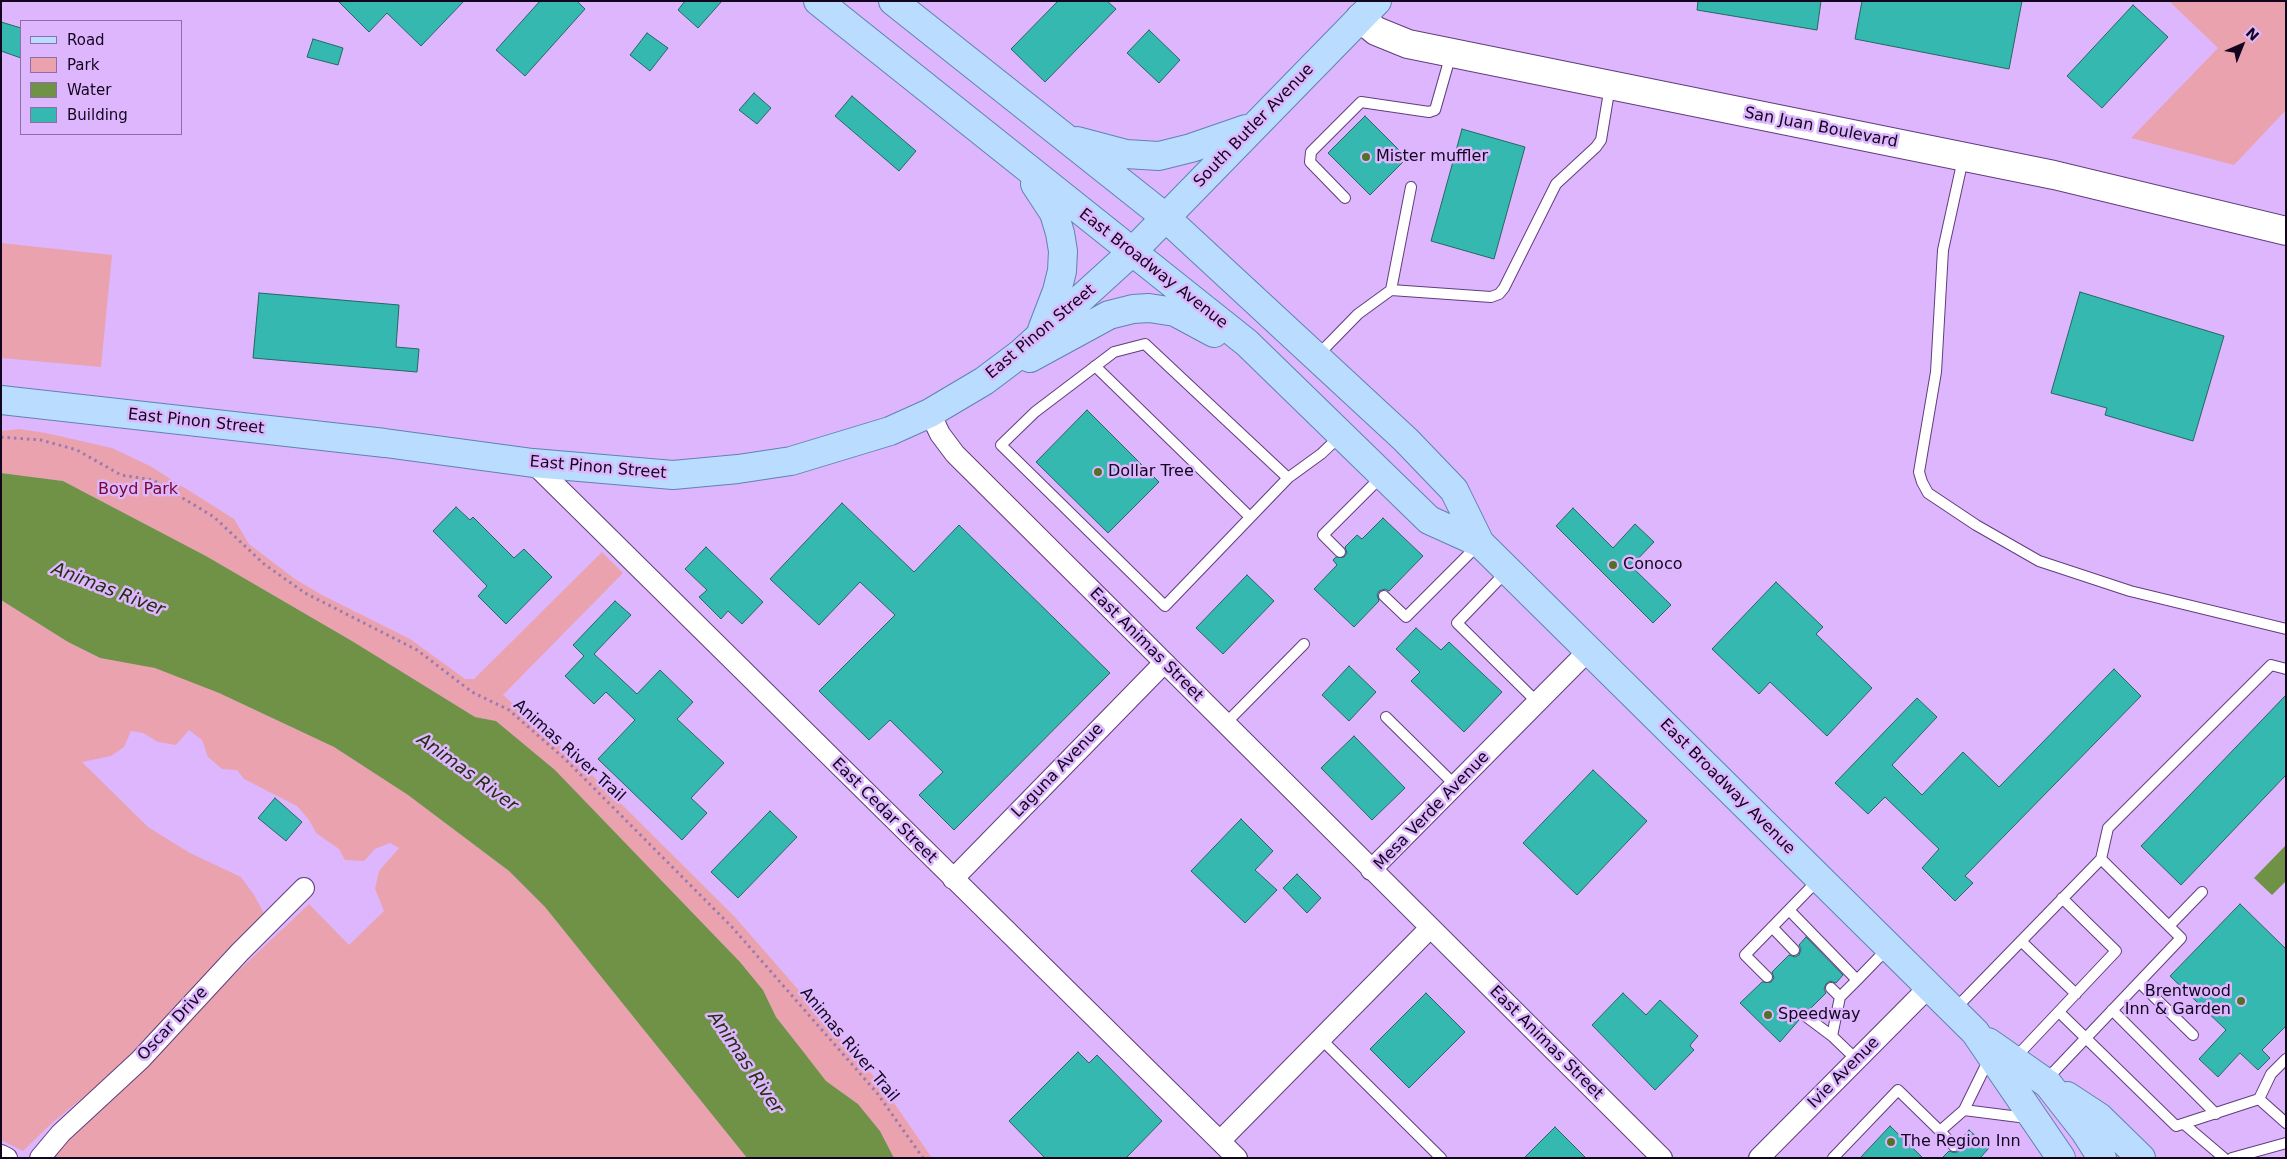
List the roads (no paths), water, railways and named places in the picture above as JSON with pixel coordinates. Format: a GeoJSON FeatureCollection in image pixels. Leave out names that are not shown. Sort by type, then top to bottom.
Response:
{"type":"FeatureCollection","features":[{"type":"Feature","properties":{"kind":"main road","name":"East Broadway Avenue"},"geometry":{"type":"LineString","coordinates":[[818,1],[1247,343],[1274,367],[1429,520],[1480,543],[1974,1032],[2002,1058],[2046,1082],[2084,1130],[2102,1158]]}},
{"type":"Feature","properties":{"kind":"main road","name":"East Broadway Avenue"},"geometry":{"type":"LineString","coordinates":[[893,1],[1165,217],[1316,356],[1406,440],[1454,490],[1480,543]]}},
{"type":"Feature","properties":{"kind":"main road","name":"San Juan Boulevard"},"geometry":{"type":"LineString","coordinates":[[1368,10],[1376,31],[1408,44],[2054,175],[2286,231]]}},
{"type":"Feature","properties":{"kind":"main road","name":"South Butler Avenue"},"geometry":{"type":"LineString","coordinates":[[1132,252],[1368,10]]}},
{"type":"Feature","properties":{"kind":"main road"},"geometry":{"type":"LineString","coordinates":[[1065,138],[1126,154],[1159,156],[1191,148],[1252,127]]}},
{"type":"Feature","properties":{"kind":"main road"},"geometry":{"type":"LineString","coordinates":[[1007,153],[1044,195],[1054,213],[1060,233],[1063,252],[1058,291],[1039,337]]}},
{"type":"Feature","properties":{"kind":"main road","name":"East Pinon Street"},"geometry":{"type":"LineString","coordinates":[[1,400],[385,443],[533,463],[673,475],[738,469],[791,461],[890,431],[930,413],[984,381],[1020,354],[1132,252]]}},
{"type":"Feature","properties":{"kind":"main road"},"geometry":{"type":"LineString","coordinates":[[984,381],[1049,349],[1109,315],[1133,308],[1149,308],[1175,312],[1274,367]]}},
{"type":"Feature","properties":{"kind":"main road","name":"East Broadway Avenue"},"geometry":{"type":"LineString","coordinates":[[2002,1058],[2033,1118],[2061,1158]]}},
{"type":"Feature","properties":{"kind":"main road"},"geometry":{"type":"LineString","coordinates":[[2046,1082],[2099,1117],[2140,1158]]}},
{"type":"Feature","properties":{"kind":"street","name":"East Animas Street"},"geometry":{"type":"LineString","coordinates":[[930,413],[940,434],[955,454],[1371,870]]}},
{"type":"Feature","properties":{"kind":"street","name":"East Cedar Street"},"geometry":{"type":"LineString","coordinates":[[533,463],[1237,1158]]}},
{"type":"Feature","properties":{"kind":"street","name":"Mesa Verde Avenue"},"geometry":{"type":"LineString","coordinates":[[1430,928],[1371,870],[1589,650]]}},
{"type":"Feature","properties":{"kind":"street","name":"Laguna Avenue"},"geometry":{"type":"LineString","coordinates":[[953,879],[1164,663]]}},
{"type":"Feature","properties":{"kind":"street","name":"Oscar Drive"},"geometry":{"type":"LineString","coordinates":[[40,1158],[60,1133],[140,1060],[240,952],[304,888]]}},
{"type":"Feature","properties":{"kind":"street","name":"East Animas Street"},"geometry":{"type":"LineString","coordinates":[[1430,928],[1662,1158]]}},
{"type":"Feature","properties":{"kind":"street"},"geometry":{"type":"LineString","coordinates":[[1220,1142],[1430,928]]}},
{"type":"Feature","properties":{"kind":"street","name":"Ivie Avenue"},"geometry":{"type":"LineString","coordinates":[[1759,1158],[1929,987]]}},
{"type":"Feature","properties":{"kind":"street"},"geometry":{"type":"LineString","coordinates":[[1,1155],[7,1158]]}},
{"type":"Feature","properties":{"kind":"lane"},"geometry":{"type":"LineString","coordinates":[[1345,198],[1310,162],[1311,152],[1361,102],[1429,112],[1436,110],[1451,53]]}},
{"type":"Feature","properties":{"kind":"lane"},"geometry":{"type":"LineString","coordinates":[[1316,356],[1358,314],[1391,290],[1491,297],[1499,294],[1504,288],[1556,184],[1596,147],[1601,140],[1610,86]]}},
{"type":"Feature","properties":{"kind":"lane"},"geometry":{"type":"LineString","coordinates":[[1963,157],[1943,250],[1936,372],[1919,472],[1928,493],[1976,525],[2039,561],[2130,591],[2286,629]]}},
{"type":"Feature","properties":{"kind":"lane"},"geometry":{"type":"LineString","coordinates":[[1391,290],[1411,187]]}},
{"type":"Feature","properties":{"kind":"lane"},"geometry":{"type":"LineString","coordinates":[[1288,478],[1145,344],[1114,352],[1035,412],[1001,445],[1165,606],[1288,478],[1321,454],[1342,434]]}},
{"type":"Feature","properties":{"kind":"lane"},"geometry":{"type":"LineString","coordinates":[[1095,366],[1250,517]]}},
{"type":"Feature","properties":{"kind":"lane"},"geometry":{"type":"LineString","coordinates":[[1340,552],[1323,535],[1383,475]]}},
{"type":"Feature","properties":{"kind":"lane"},"geometry":{"type":"LineString","coordinates":[[1384,596],[1406,617],[1480,543]]}},
{"type":"Feature","properties":{"kind":"lane"},"geometry":{"type":"LineString","coordinates":[[1508,570],[1457,623],[1538,702]]}},
{"type":"Feature","properties":{"kind":"lane"},"geometry":{"type":"LineString","coordinates":[[1225,724],[1304,644]]}},
{"type":"Feature","properties":{"kind":"lane"},"geometry":{"type":"LineString","coordinates":[[1953,1011],[2101,859],[2108,828],[2271,665],[2286,668]]}},
{"type":"Feature","properties":{"kind":"lane"},"geometry":{"type":"LineString","coordinates":[[1386,717],[1455,785]]}},
{"type":"Feature","properties":{"kind":"lane"},"geometry":{"type":"LineString","coordinates":[[2046,1082],[2181,938],[2101,859]]}},
{"type":"Feature","properties":{"kind":"lane"},"geometry":{"type":"LineString","coordinates":[[1767,977],[1745,955],[1820,878]]}},
{"type":"Feature","properties":{"kind":"lane"},"geometry":{"type":"LineString","coordinates":[[2169,926],[2202,892]]}},
{"type":"Feature","properties":{"kind":"lane"},"geometry":{"type":"LineString","coordinates":[[1940,1131],[1964,1110],[2002,1058],[2059,1012],[2116,951],[2062,898]]}},
{"type":"Feature","properties":{"kind":"lane"},"geometry":{"type":"LineString","coordinates":[[1789,910],[1857,980]]}},
{"type":"Feature","properties":{"kind":"lane"},"geometry":{"type":"LineString","coordinates":[[1772,927],[1794,950]]}},
{"type":"Feature","properties":{"kind":"lane"},"geometry":{"type":"LineString","coordinates":[[2022,941],[2076,994]]}},
{"type":"Feature","properties":{"kind":"lane"},"geometry":{"type":"LineString","coordinates":[[1832,1036],[1840,997],[1889,947]]}},
{"type":"Feature","properties":{"kind":"lane"},"geometry":{"type":"LineString","coordinates":[[2139,982],[2193,1035]]}},
{"type":"Feature","properties":{"kind":"lane"},"geometry":{"type":"LineString","coordinates":[[1831,988],[1840,997]]}},
{"type":"Feature","properties":{"kind":"lane"},"geometry":{"type":"LineString","coordinates":[[2112,1010],[2216,1114]]}},
{"type":"Feature","properties":{"kind":"lane"},"geometry":{"type":"LineString","coordinates":[[2059,1012],[2176,1126],[2259,1099],[2271,1074],[2286,1059]]}},
{"type":"Feature","properties":{"kind":"lane"},"geometry":{"type":"LineString","coordinates":[[1804,1015],[1832,1036],[1857,1060]]}},
{"type":"Feature","properties":{"kind":"lane"},"geometry":{"type":"LineString","coordinates":[[1321,1039],[1441,1158]]}},
{"type":"Feature","properties":{"kind":"lane"},"geometry":{"type":"LineString","coordinates":[[1833,1158],[1898,1090],[1954,1146]]}},
{"type":"Feature","properties":{"kind":"lane"},"geometry":{"type":"LineString","coordinates":[[2259,1099],[2286,1123]]}},
{"type":"Feature","properties":{"kind":"lane"},"geometry":{"type":"LineString","coordinates":[[1964,1110],[2033,1118]]}},
{"type":"Feature","properties":{"kind":"lane"},"geometry":{"type":"LineString","coordinates":[[2184,1124],[2224,1158]]}},
{"type":"Feature","properties":{"kind":"lane"},"geometry":{"type":"LineString","coordinates":[[2232,1158],[2286,1142]]}},
{"type":"Feature","properties":{"kind":"water","name":"Animas River"},"geometry":{"type":"Polygon","coordinates":[[[1,473],[63,481],[206,556],[352,641],[475,717],[496,721],[555,770],[740,962],[763,990],[776,1017],[826,1081],[858,1104],[880,1131],[894,1158],[747,1158],[545,907],[509,871],[408,795],[334,747],[219,693],[155,668],[100,658],[68,642],[1,600],[1,473]]]}},
{"type":"Feature","properties":{"kind":"water"},"geometry":{"type":"Polygon","coordinates":[[[2286,845],[2286,881],[2272,895],[2254,878],[2286,845]]]}},
{"type":"Feature","properties":{"kind":"place","name":"Mister muffler"},"geometry":{"type":"Point","coordinates":[1366,157]}},
{"type":"Feature","properties":{"kind":"place","name":"Dollar Tree"},"geometry":{"type":"Point","coordinates":[1098,472]}},
{"type":"Feature","properties":{"kind":"place","name":"Conoco"},"geometry":{"type":"Point","coordinates":[1613,565]}},
{"type":"Feature","properties":{"kind":"place","name":"Brentwood Inn & Garden"},"geometry":{"type":"Point","coordinates":[2241,1001]}},
{"type":"Feature","properties":{"kind":"place","name":"Speedway"},"geometry":{"type":"Point","coordinates":[1768,1015]}},
{"type":"Feature","properties":{"kind":"place","name":"The Region Inn"},"geometry":{"type":"Point","coordinates":[1891,1142]}},
{"type":"Feature","properties":{"kind":"park label","name":"Boyd Park"},"geometry":{"type":"Point","coordinates":[138,490]}}]}
